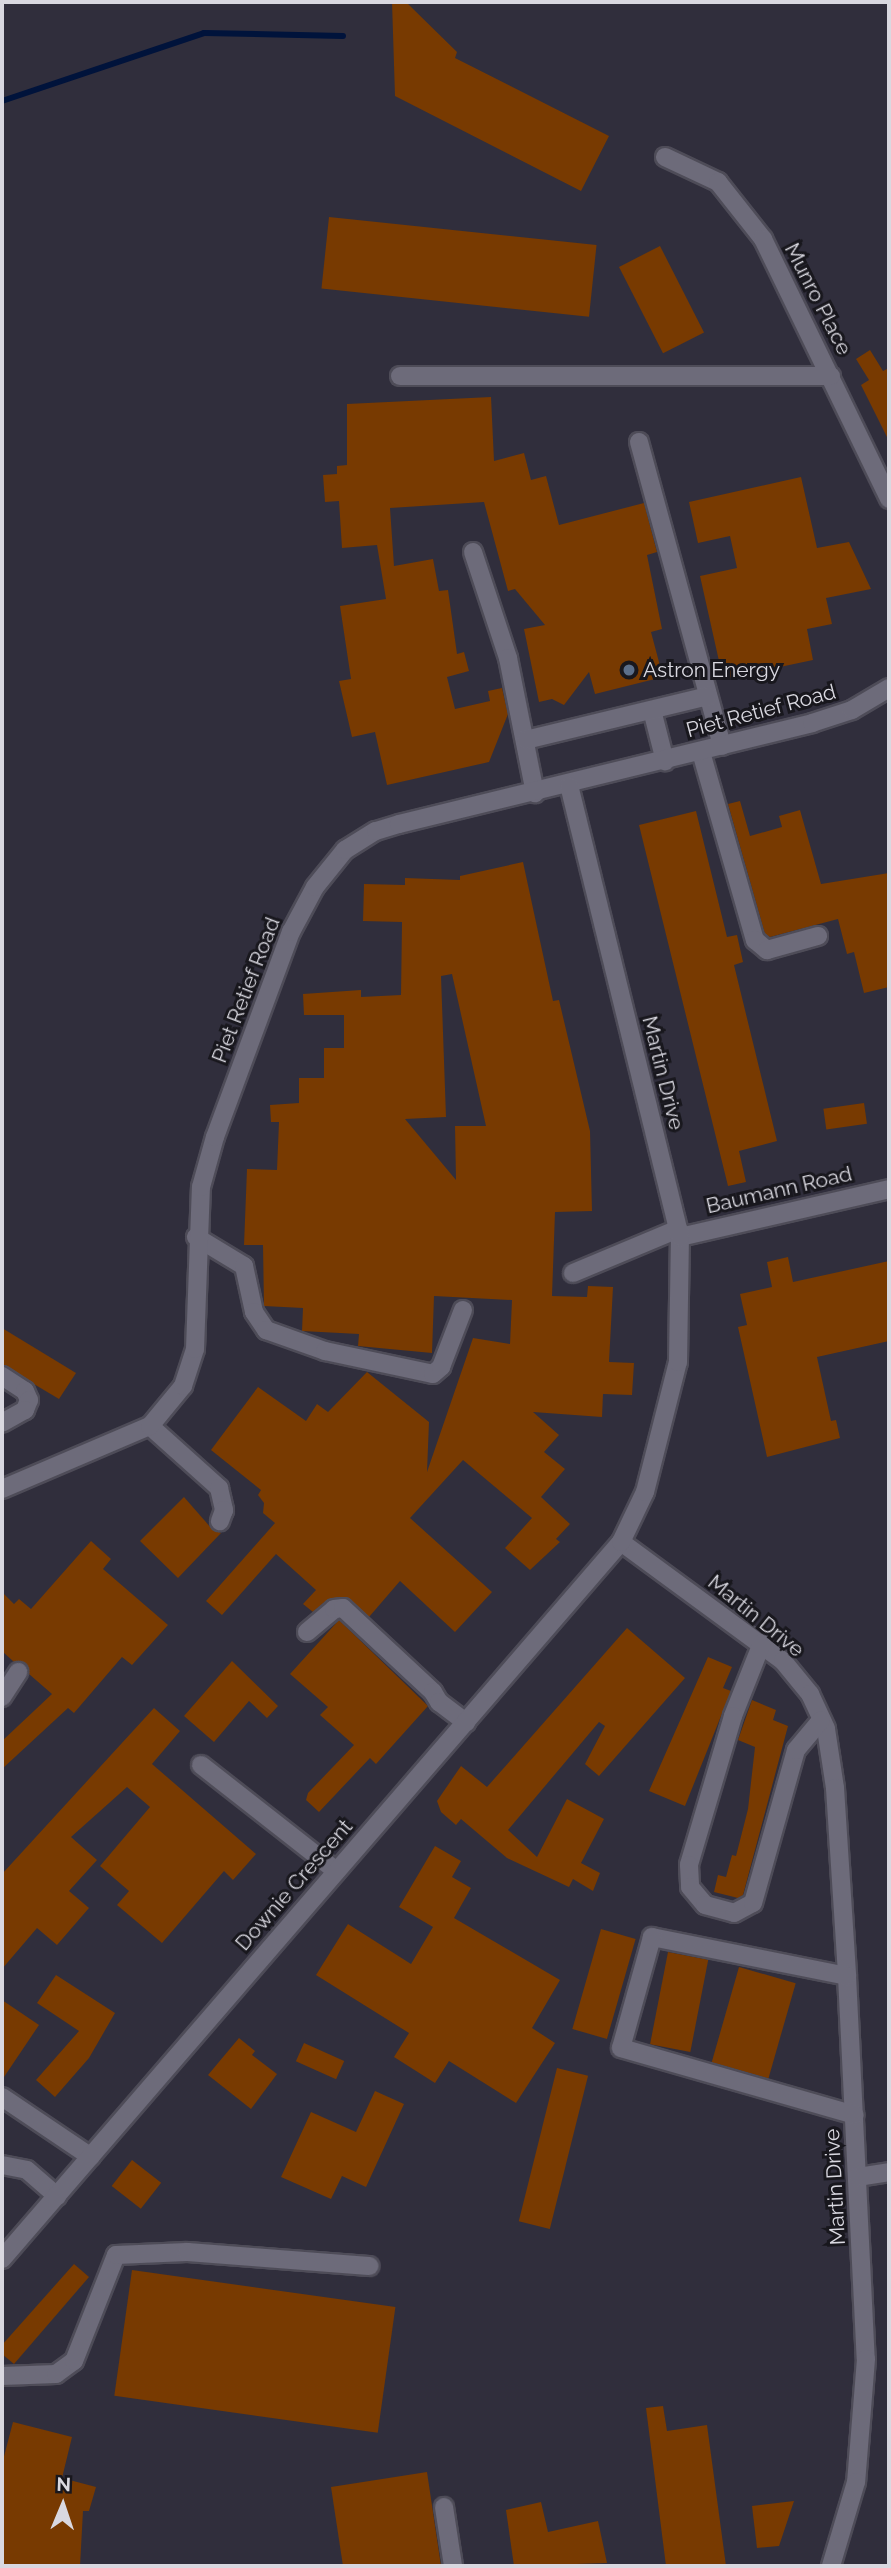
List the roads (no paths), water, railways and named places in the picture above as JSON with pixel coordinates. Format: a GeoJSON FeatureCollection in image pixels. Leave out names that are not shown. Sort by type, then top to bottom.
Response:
{"type":"FeatureCollection","features":[{"type":"Feature","properties":{"kind":"street","name":"Munro Place"},"geometry":{"type":"LineString","coordinates":[[665,157],[718,183],[738,202],[763,239],[889,499]]}},
{"type":"Feature","properties":{"kind":"street"},"geometry":{"type":"LineString","coordinates":[[400,376],[831,376]]}},
{"type":"Feature","properties":{"kind":"street"},"geometry":{"type":"LineString","coordinates":[[639,442],[722,746]]}},
{"type":"Feature","properties":{"kind":"street"},"geometry":{"type":"LineString","coordinates":[[473,552],[508,658],[535,793]]}},
{"type":"Feature","properties":{"kind":"street","name":"Piet Retief Road"},"geometry":{"type":"LineString","coordinates":[[2,1489],[150,1426],[177,1398],[192,1363],[197,1323],[196,1237],[201,1187],[263,1000],[291,932],[329,867],[345,850],[376,831],[569,786],[834,717],[889,688]]}},
{"type":"Feature","properties":{"kind":"street"},"geometry":{"type":"LineString","coordinates":[[526,740],[708,696]]}},
{"type":"Feature","properties":{"kind":"street"},"geometry":{"type":"LineString","coordinates":[[652,710],[665,761]]}},
{"type":"Feature","properties":{"kind":"street"},"geometry":{"type":"LineString","coordinates":[[701,752],[755,940],[767,950],[818,936]]}},
{"type":"Feature","properties":{"kind":"street","name":"Martin Drive"},"geometry":{"type":"LineString","coordinates":[[569,786],[679,1233],[680,1324],[672,1395],[645,1492],[621,1542],[783,1661],[810,1695],[821,1720],[835,1788],[855,2115],[866,2401],[856,2482],[831,2566]]}},
{"type":"Feature","properties":{"kind":"street","name":"Baumann Road"},"geometry":{"type":"LineString","coordinates":[[573,1273],[679,1233],[889,1189]]}},
{"type":"Feature","properties":{"kind":"street"},"geometry":{"type":"LineString","coordinates":[[196,1237],[244,1266],[254,1312],[265,1330],[325,1351],[433,1374],[441,1367],[463,1310]]}},
{"type":"Feature","properties":{"kind":"street"},"geometry":{"type":"LineString","coordinates":[[2,1376],[25,1391],[29,1400],[25,1410],[2,1423]]}},
{"type":"Feature","properties":{"kind":"street"},"geometry":{"type":"LineString","coordinates":[[150,1426],[219,1488],[224,1510],[220,1521]]}},
{"type":"Feature","properties":{"kind":"street","name":"Downie Crescent"},"geometry":{"type":"LineString","coordinates":[[2,2259],[621,1542]]}},
{"type":"Feature","properties":{"kind":"street"},"geometry":{"type":"LineString","coordinates":[[307,1632],[334,1609],[343,1608],[433,1692],[439,1702],[466,1722]]}},
{"type":"Feature","properties":{"kind":"street"},"geometry":{"type":"LineString","coordinates":[[762,1643],[733,1716],[689,1865],[690,1887],[705,1905],[734,1913],[753,1903],[796,1750],[821,1720]]}},
{"type":"Feature","properties":{"kind":"street"},"geometry":{"type":"LineString","coordinates":[[2,1697],[19,1672]]}},
{"type":"Feature","properties":{"kind":"street"},"geometry":{"type":"LineString","coordinates":[[201,1765],[336,1871]]}},
{"type":"Feature","properties":{"kind":"street"},"geometry":{"type":"LineString","coordinates":[[847,1976],[652,1937],[621,2048],[855,2115]]}},
{"type":"Feature","properties":{"kind":"street"},"geometry":{"type":"LineString","coordinates":[[2,2098],[91,2157]]}},
{"type":"Feature","properties":{"kind":"street"},"geometry":{"type":"LineString","coordinates":[[2,2165],[27,2170],[57,2196]]}},
{"type":"Feature","properties":{"kind":"street"},"geometry":{"type":"LineString","coordinates":[[858,2177],[889,2172]]}},
{"type":"Feature","properties":{"kind":"street"},"geometry":{"type":"LineString","coordinates":[[2,2376],[57,2374],[74,2361],[116,2255],[187,2252],[369,2266]]}},
{"type":"Feature","properties":{"kind":"street"},"geometry":{"type":"LineString","coordinates":[[444,2507],[453,2566]]}},
{"type":"Feature","properties":{"kind":"waterway"},"geometry":{"type":"LineString","coordinates":[[2,101],[204,33],[343,36]]}},
{"type":"Feature","properties":{"kind":"place","name":"Astron Energy"},"geometry":{"type":"Point","coordinates":[629,670]}}]}
